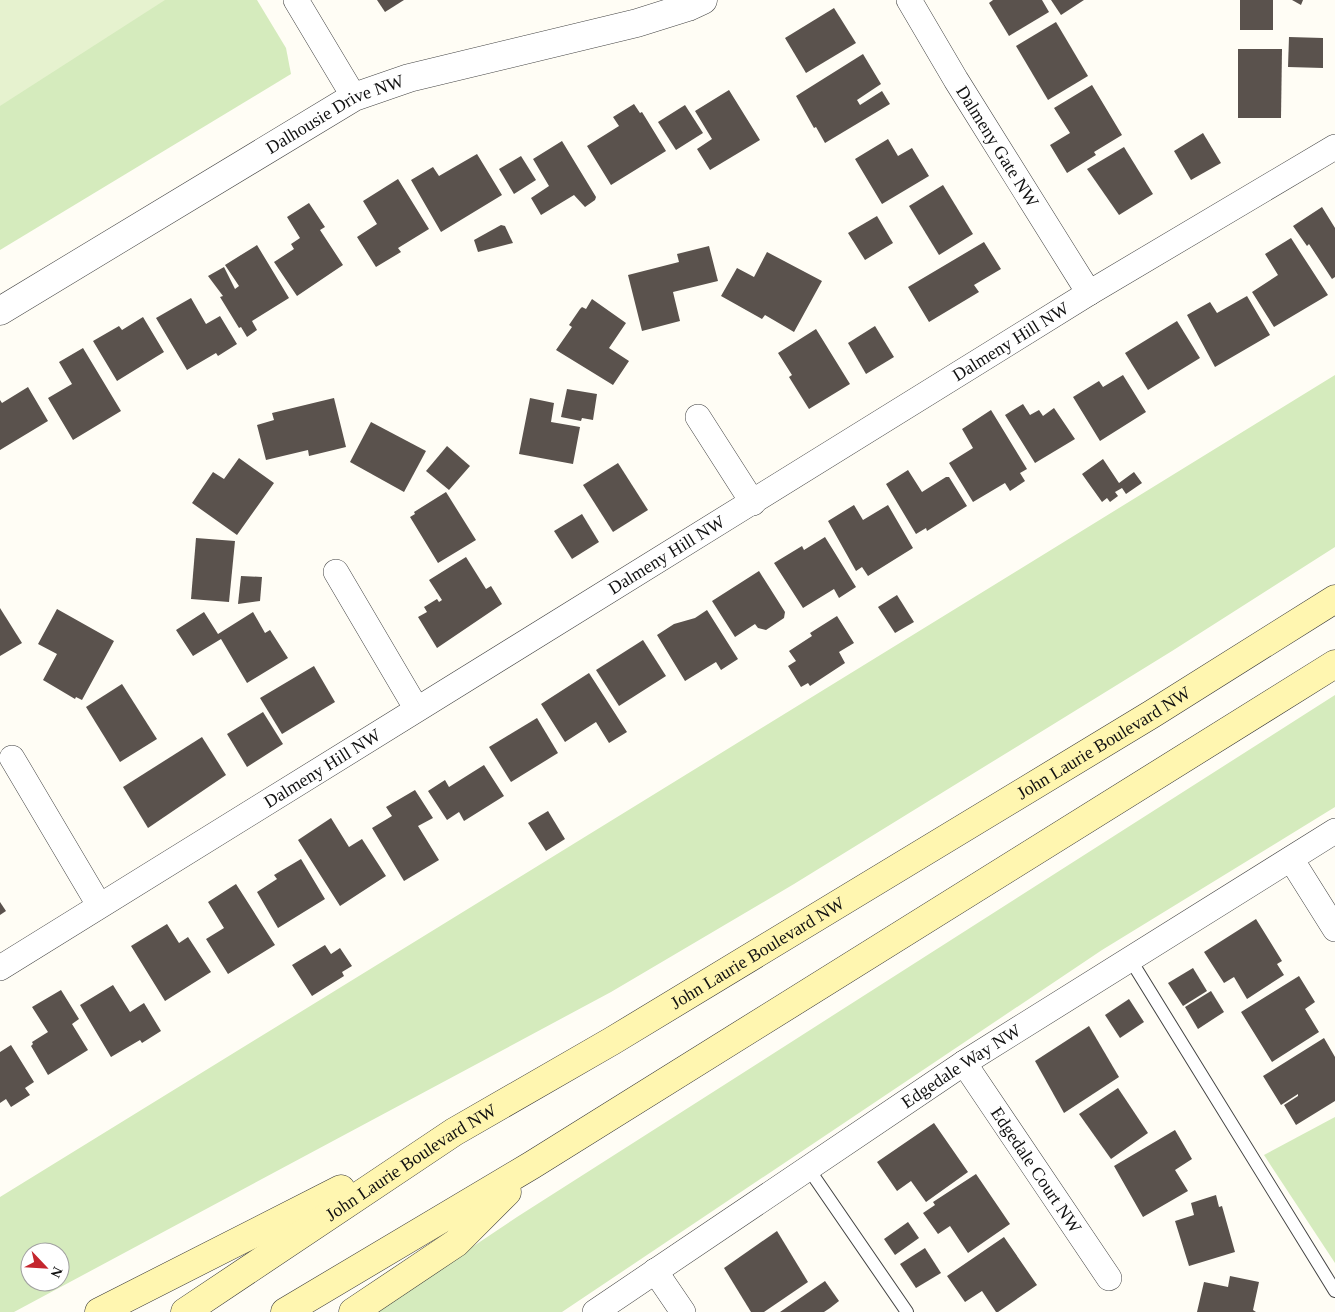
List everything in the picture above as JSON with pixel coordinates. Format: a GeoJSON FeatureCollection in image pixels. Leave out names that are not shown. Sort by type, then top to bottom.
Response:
{"type":"FeatureCollection","features":[{"type":"Feature","properties":{"kind":"main road","name":"John Laurie Boulevard NW"},"geometry":{"type":"LineString","coordinates":[[185,1312],[454,1132],[620,1036],[1152,714],[1335,599]]}},
{"type":"Feature","properties":{"kind":"main road"},"geometry":{"type":"LineString","coordinates":[[285,1312],[532,1166],[1335,664]]}},
{"type":"Feature","properties":{"kind":"main road"},"geometry":{"type":"LineString","coordinates":[[99,1312],[454,1132]]}},
{"type":"Feature","properties":{"kind":"main road"},"geometry":{"type":"LineString","coordinates":[[353,1312],[456,1243],[532,1166]]}},
{"type":"Feature","properties":{"kind":"street"},"geometry":{"type":"LineString","coordinates":[[296,0],[354,97]]}},
{"type":"Feature","properties":{"kind":"street","name":"Dalhousie Drive NW"},"geometry":{"type":"LineString","coordinates":[[0,311],[354,97],[419,75],[637,23],[688,7],[703,0]]}},
{"type":"Feature","properties":{"kind":"street","name":"Dalmeny Gate NW"},"geometry":{"type":"LineString","coordinates":[[909,0],[956,80],[1089,292]]}},
{"type":"Feature","properties":{"kind":"street","name":"Dalmeny Hill NW"},"geometry":{"type":"LineString","coordinates":[[0,968],[416,708],[753,503],[1089,292],[1254,197],[1335,147]]}},
{"type":"Feature","properties":{"kind":"street"},"geometry":{"type":"LineString","coordinates":[[698,417],[753,503]]}},
{"type":"Feature","properties":{"kind":"street"},"geometry":{"type":"LineString","coordinates":[[336,572],[416,708]]}},
{"type":"Feature","properties":{"kind":"street"},"geometry":{"type":"LineString","coordinates":[[12,758],[99,905]]}},
{"type":"Feature","properties":{"kind":"street","name":"Edgedale Way NW"},"geometry":{"type":"LineString","coordinates":[[595,1312],[964,1062],[1335,831]]}},
{"type":"Feature","properties":{"kind":"street"},"geometry":{"type":"LineString","coordinates":[[1291,859],[1335,929]]}},
{"type":"Feature","properties":{"kind":"street","name":"Edgedale Court NW"},"geometry":{"type":"LineString","coordinates":[[964,1062],[1109,1278]]}},
{"type":"Feature","properties":{"kind":"street"},"geometry":{"type":"LineString","coordinates":[[655,1271],[683,1312]]}},
{"type":"Feature","properties":{"kind":"lane"},"geometry":{"type":"LineString","coordinates":[[1130,959],[1335,1291]]}},
{"type":"Feature","properties":{"kind":"lane"},"geometry":{"type":"LineString","coordinates":[[808,1168],[907,1312]]}},
{"type":"Feature","properties":{"kind":"green space"},"geometry":{"type":"Polygon","coordinates":[[[0,0],[257,0],[286,48],[291,74],[0,250],[0,0]]]}},
{"type":"Feature","properties":{"kind":"green space"},"geometry":{"type":"Polygon","coordinates":[[[0,0],[165,0],[0,106],[0,0]]]}},
{"type":"Feature","properties":{"kind":"green space"},"geometry":{"type":"Polygon","coordinates":[[[1335,375],[1335,547],[1172,651],[794,884],[611,992],[70,1282],[70,1242],[20,1242],[20,1292],[51,1292],[14,1312],[0,1312],[0,1197],[1335,375]]]}},
{"type":"Feature","properties":{"kind":"green space"},"geometry":{"type":"Polygon","coordinates":[[[1335,695],[1335,807],[1102,950],[562,1312],[375,1312],[517,1217],[1335,695]]]}},
{"type":"Feature","properties":{"kind":"green space"},"geometry":{"type":"Polygon","coordinates":[[[1335,1117],[1335,1263],[1264,1155],[1335,1117]]]}},
{"type":"Feature","properties":{"kind":"building"},"geometry":{"type":"Polygon","coordinates":[[[377,0],[404,0],[385,12],[377,0]]]}},
{"type":"Feature","properties":{"kind":"building"},"geometry":{"type":"Polygon","coordinates":[[[993,0],[1042,0],[1049,12],[1009,36],[989,3],[993,0]]]}},
{"type":"Feature","properties":{"kind":"building"},"geometry":{"type":"Polygon","coordinates":[[[1051,0],[1084,0],[1061,15],[1051,0]]]}},
{"type":"Feature","properties":{"kind":"building"},"geometry":{"type":"Polygon","coordinates":[[[1240,0],[1273,0],[1273,30],[1240,30],[1240,0]]]}},
{"type":"Feature","properties":{"kind":"building"},"geometry":{"type":"Polygon","coordinates":[[[1292,0],[1303,0],[1301,5],[1292,0]]]}},
{"type":"Feature","properties":{"kind":"building"},"geometry":{"type":"Polygon","coordinates":[[[834,8],[856,43],[806,73],[785,38],[834,8]]]}},
{"type":"Feature","properties":{"kind":"building"},"geometry":{"type":"Polygon","coordinates":[[[1056,22],[1088,76],[1048,100],[1016,46],[1056,22]]]}},
{"type":"Feature","properties":{"kind":"building"},"geometry":{"type":"Polygon","coordinates":[[[1289,37],[1323,38],[1323,68],[1288,67],[1289,37]]]}},
{"type":"Feature","properties":{"kind":"building"},"geometry":{"type":"Polygon","coordinates":[[[1238,49],[1282,49],[1281,118],[1238,118],[1238,49]]]}},
{"type":"Feature","properties":{"kind":"building"},"geometry":{"type":"Polygon","coordinates":[[[863,54],[881,84],[857,100],[860,105],[882,91],[890,104],[825,143],[796,96],[863,54]]]}},
{"type":"Feature","properties":{"kind":"building"},"geometry":{"type":"Polygon","coordinates":[[[1092,85],[1122,135],[1094,152],[1096,155],[1067,173],[1050,145],[1070,133],[1054,108],[1092,85]]]}},
{"type":"Feature","properties":{"kind":"building"},"geometry":{"type":"Polygon","coordinates":[[[729,90],[760,140],[710,170],[697,149],[712,139],[695,111],[729,90]]]}},
{"type":"Feature","properties":{"kind":"building"},"geometry":{"type":"Polygon","coordinates":[[[634,104],[640,113],[642,112],[666,151],[611,185],[587,146],[619,126],[613,117],[634,104]]]}},
{"type":"Feature","properties":{"kind":"building"},"geometry":{"type":"Polygon","coordinates":[[[685,105],[703,133],[676,150],[658,122],[685,105]]]}},
{"type":"Feature","properties":{"kind":"building"},"geometry":{"type":"Polygon","coordinates":[[[1203,133],[1221,163],[1191,180],[1174,151],[1203,133]]]}},
{"type":"Feature","properties":{"kind":"building"},"geometry":{"type":"Polygon","coordinates":[[[888,139],[898,156],[912,148],[929,176],[882,204],[855,159],[888,139]]]}},
{"type":"Feature","properties":{"kind":"building"},"geometry":{"type":"Polygon","coordinates":[[[562,141],[596,197],[595,200],[585,207],[574,195],[541,215],[531,198],[549,186],[533,159],[562,141]]]}},
{"type":"Feature","properties":{"kind":"building"},"geometry":{"type":"Polygon","coordinates":[[[1124,147],[1153,194],[1119,215],[1087,169],[1124,147]]]}},
{"type":"Feature","properties":{"kind":"building"},"geometry":{"type":"Polygon","coordinates":[[[477,154],[502,195],[441,232],[411,180],[433,167],[439,176],[477,154]]]}},
{"type":"Feature","properties":{"kind":"building"},"geometry":{"type":"Polygon","coordinates":[[[521,156],[536,180],[514,194],[499,169],[521,156]]]}},
{"type":"Feature","properties":{"kind":"building"},"geometry":{"type":"Polygon","coordinates":[[[398,179],[429,229],[398,248],[401,252],[376,267],[357,237],[377,224],[363,201],[398,179]]]}},
{"type":"Feature","properties":{"kind":"building"},"geometry":{"type":"Polygon","coordinates":[[[943,185],[973,234],[939,255],[909,206],[943,185]]]}},
{"type":"Feature","properties":{"kind":"building"},"geometry":{"type":"Polygon","coordinates":[[[309,203],[325,227],[320,230],[343,265],[297,296],[274,262],[294,249],[291,244],[300,238],[287,217],[309,203]]]}},
{"type":"Feature","properties":{"kind":"building"},"geometry":{"type":"Polygon","coordinates":[[[1322,207],[1335,228],[1335,277],[1332,279],[1309,244],[1307,246],[1293,226],[1322,207]]]}},
{"type":"Feature","properties":{"kind":"building"},"geometry":{"type":"Polygon","coordinates":[[[877,216],[893,243],[865,260],[848,233],[877,216]]]}},
{"type":"Feature","properties":{"kind":"building"},"geometry":{"type":"Polygon","coordinates":[[[501,225],[505,226],[513,243],[478,252],[474,240],[501,225]]]}},
{"type":"Feature","properties":{"kind":"building"},"geometry":{"type":"Polygon","coordinates":[[[1291,238],[1328,295],[1274,327],[1252,292],[1278,275],[1265,254],[1291,238]]]}},
{"type":"Feature","properties":{"kind":"building"},"geometry":{"type":"Polygon","coordinates":[[[984,242],[1001,269],[974,285],[979,292],[929,322],[908,287],[984,242]]]}},
{"type":"Feature","properties":{"kind":"building"},"geometry":{"type":"Polygon","coordinates":[[[257,245],[289,298],[252,321],[257,330],[247,337],[241,327],[239,328],[220,297],[223,296],[208,276],[224,267],[235,289],[239,286],[225,265],[257,245]]]}},
{"type":"Feature","properties":{"kind":"building"},"geometry":{"type":"Polygon","coordinates":[[[709,246],[718,281],[673,292],[680,321],[642,331],[628,275],[679,262],[677,254],[709,246]]]}},
{"type":"Feature","properties":{"kind":"building"},"geometry":{"type":"Polygon","coordinates":[[[767,252],[822,281],[794,332],[765,315],[762,319],[721,296],[737,268],[754,277],[767,252]]]}},
{"type":"Feature","properties":{"kind":"building"},"geometry":{"type":"Polygon","coordinates":[[[1247,296],[1270,335],[1215,367],[1187,315],[1210,302],[1217,313],[1247,296]]]}},
{"type":"Feature","properties":{"kind":"building"},"geometry":{"type":"Polygon","coordinates":[[[191,298],[206,324],[220,316],[237,344],[218,356],[216,353],[187,370],[156,318],[191,298]]]}},
{"type":"Feature","properties":{"kind":"building"},"geometry":{"type":"Polygon","coordinates":[[[592,299],[626,323],[609,348],[629,361],[613,385],[556,350],[572,327],[569,325],[580,309],[582,307],[586,309],[592,299]]]}},
{"type":"Feature","properties":{"kind":"building"},"geometry":{"type":"Polygon","coordinates":[[[143,317],[164,352],[117,381],[93,341],[119,326],[122,330],[143,317]]]}},
{"type":"Feature","properties":{"kind":"building"},"geometry":{"type":"Polygon","coordinates":[[[1177,321],[1200,358],[1148,390],[1125,353],[1177,321]]]}},
{"type":"Feature","properties":{"kind":"building"},"geometry":{"type":"Polygon","coordinates":[[[875,326],[894,357],[866,374],[848,343],[875,326]]]}},
{"type":"Feature","properties":{"kind":"building"},"geometry":{"type":"Polygon","coordinates":[[[816,329],[850,384],[809,409],[789,377],[792,375],[778,353],[816,329]]]}},
{"type":"Feature","properties":{"kind":"building"},"geometry":{"type":"Polygon","coordinates":[[[83,348],[121,411],[73,440],[48,398],[72,384],[59,362],[83,348]]]}},
{"type":"Feature","properties":{"kind":"building"},"geometry":{"type":"Polygon","coordinates":[[[1123,375],[1146,412],[1100,441],[1073,397],[1099,381],[1103,387],[1123,375]]]}},
{"type":"Feature","properties":{"kind":"building"},"geometry":{"type":"Polygon","coordinates":[[[28,387],[48,421],[0,450],[0,400],[2,403],[28,387]]]}},
{"type":"Feature","properties":{"kind":"building"},"geometry":{"type":"Polygon","coordinates":[[[567,389],[597,394],[593,420],[582,418],[581,421],[561,417],[567,389]]]}},
{"type":"Feature","properties":{"kind":"building"},"geometry":{"type":"Polygon","coordinates":[[[334,398],[346,447],[309,456],[308,450],[266,460],[257,425],[274,420],[272,413],[334,398]]]}},
{"type":"Feature","properties":{"kind":"building"},"geometry":{"type":"Polygon","coordinates":[[[530,398],[554,403],[551,422],[580,427],[573,464],[519,454],[530,398]]]}},
{"type":"Feature","properties":{"kind":"building"},"geometry":{"type":"Polygon","coordinates":[[[1023,404],[1030,415],[1039,410],[1043,416],[1054,408],[1075,439],[1035,463],[1005,415],[1023,404]]]}},
{"type":"Feature","properties":{"kind":"building"},"geometry":{"type":"Polygon","coordinates":[[[991,410],[1027,469],[1020,473],[1025,481],[1010,491],[1005,483],[973,502],[949,463],[973,448],[962,429],[991,410]]]}},
{"type":"Feature","properties":{"kind":"building"},"geometry":{"type":"Polygon","coordinates":[[[371,422],[426,451],[404,492],[350,462],[371,422]]]}},
{"type":"Feature","properties":{"kind":"building"},"geometry":{"type":"Polygon","coordinates":[[[447,446],[470,466],[449,490],[426,471],[447,446]]]}},
{"type":"Feature","properties":{"kind":"building"},"geometry":{"type":"Polygon","coordinates":[[[239,458],[274,483],[237,535],[192,503],[213,472],[224,479],[239,458]]]}},
{"type":"Feature","properties":{"kind":"building"},"geometry":{"type":"Polygon","coordinates":[[[1103,459],[1119,483],[1134,472],[1142,483],[1126,494],[1122,488],[1115,492],[1118,496],[1110,502],[1107,498],[1102,502],[1082,474],[1103,459]]]}},
{"type":"Feature","properties":{"kind":"building"},"geometry":{"type":"Polygon","coordinates":[[[618,463],[648,510],[613,532],[583,485],[618,463]]]}},
{"type":"Feature","properties":{"kind":"building"},"geometry":{"type":"Polygon","coordinates":[[[908,470],[922,492],[949,477],[967,506],[927,531],[926,528],[916,534],[886,484],[908,470]]]}},
{"type":"Feature","properties":{"kind":"building"},"geometry":{"type":"Polygon","coordinates":[[[446,492],[476,540],[438,563],[410,517],[415,514],[414,512],[446,492]]]}},
{"type":"Feature","properties":{"kind":"building"},"geometry":{"type":"Polygon","coordinates":[[[854,505],[863,520],[888,505],[913,548],[868,576],[862,567],[856,571],[828,521],[854,505]]]}},
{"type":"Feature","properties":{"kind":"building"},"geometry":{"type":"Polygon","coordinates":[[[582,514],[599,542],[572,559],[554,531],[582,514]]]}},
{"type":"Feature","properties":{"kind":"building"},"geometry":{"type":"Polygon","coordinates":[[[825,537],[856,587],[839,598],[834,589],[803,608],[774,563],[802,546],[804,550],[825,537]]]}},
{"type":"Feature","properties":{"kind":"building"},"geometry":{"type":"Polygon","coordinates":[[[196,538],[235,541],[229,602],[191,599],[196,538]]]}},
{"type":"Feature","properties":{"kind":"building"},"geometry":{"type":"Polygon","coordinates":[[[466,557],[486,589],[491,586],[502,604],[437,648],[418,617],[427,612],[424,607],[437,599],[439,602],[442,600],[429,580],[466,557]]]}},
{"type":"Feature","properties":{"kind":"building"},"geometry":{"type":"Polygon","coordinates":[[[759,571],[785,612],[784,618],[766,630],[758,628],[755,624],[735,637],[712,601],[759,571]]]}},
{"type":"Feature","properties":{"kind":"building"},"geometry":{"type":"Polygon","coordinates":[[[241,576],[262,577],[260,601],[238,604],[241,576]]]}},
{"type":"Feature","properties":{"kind":"building"},"geometry":{"type":"Polygon","coordinates":[[[897,595],[914,622],[895,633],[878,607],[897,595]]]}},
{"type":"Feature","properties":{"kind":"building"},"geometry":{"type":"Polygon","coordinates":[[[0,608],[22,643],[0,656],[0,608]]]}},
{"type":"Feature","properties":{"kind":"building"},"geometry":{"type":"Polygon","coordinates":[[[57,609],[114,641],[82,700],[76,697],[75,699],[43,680],[57,654],[38,644],[57,609]]]}},
{"type":"Feature","properties":{"kind":"building"},"geometry":{"type":"Polygon","coordinates":[[[707,610],[738,659],[721,670],[716,662],[685,681],[657,635],[674,624],[695,618],[707,610]]]}},
{"type":"Feature","properties":{"kind":"building"},"geometry":{"type":"Polygon","coordinates":[[[204,612],[218,634],[253,612],[265,633],[270,630],[288,658],[247,683],[221,639],[193,656],[176,630],[204,612]]]}},
{"type":"Feature","properties":{"kind":"building"},"geometry":{"type":"Polygon","coordinates":[[[837,616],[854,643],[839,652],[845,663],[810,686],[808,683],[801,687],[788,666],[796,661],[789,651],[812,636],[810,633],[837,616]]]}},
{"type":"Feature","properties":{"kind":"building"},"geometry":{"type":"Polygon","coordinates":[[[643,640],[666,676],[619,706],[596,670],[643,640]]]}},
{"type":"Feature","properties":{"kind":"building"},"geometry":{"type":"Polygon","coordinates":[[[314,666],[335,702],[282,734],[260,698],[314,666]]]}},
{"type":"Feature","properties":{"kind":"building"},"geometry":{"type":"Polygon","coordinates":[[[589,673],[627,732],[609,743],[596,722],[565,742],[541,704],[589,673]]]}},
{"type":"Feature","properties":{"kind":"building"},"geometry":{"type":"Polygon","coordinates":[[[122,684],[157,739],[120,762],[86,707],[122,684]]]}},
{"type":"Feature","properties":{"kind":"building"},"geometry":{"type":"Polygon","coordinates":[[[263,712],[283,744],[247,767],[227,734],[263,712]]]}},
{"type":"Feature","properties":{"kind":"building"},"geometry":{"type":"Polygon","coordinates":[[[537,718],[558,753],[511,782],[489,747],[537,718]]]}},
{"type":"Feature","properties":{"kind":"building"},"geometry":{"type":"Polygon","coordinates":[[[202,737],[226,775],[148,828],[123,787],[202,737]]]}},
{"type":"Feature","properties":{"kind":"building"},"geometry":{"type":"Polygon","coordinates":[[[484,765],[504,796],[464,821],[459,812],[447,820],[428,791],[445,780],[449,787],[484,765]]]}},
{"type":"Feature","properties":{"kind":"building"},"geometry":{"type":"Polygon","coordinates":[[[415,790],[433,818],[418,826],[439,860],[404,881],[372,828],[392,816],[386,807],[415,790]]]}},
{"type":"Feature","properties":{"kind":"building"},"geometry":{"type":"Polygon","coordinates":[[[548,811],[565,839],[546,851],[528,823],[548,811]]]}},
{"type":"Feature","properties":{"kind":"building"},"geometry":{"type":"Polygon","coordinates":[[[331,818],[349,847],[362,839],[386,876],[340,906],[298,840],[331,818]]]}},
{"type":"Feature","properties":{"kind":"building"},"geometry":{"type":"Polygon","coordinates":[[[301,859],[325,899],[278,928],[257,892],[277,879],[274,875],[301,859]]]}},
{"type":"Feature","properties":{"kind":"building"},"geometry":{"type":"Polygon","coordinates":[[[236,884],[275,945],[228,974],[206,939],[224,928],[208,902],[236,884]]]}},
{"type":"Feature","properties":{"kind":"building"},"geometry":{"type":"Polygon","coordinates":[[[0,902],[6,911],[0,915],[0,902]]]}},
{"type":"Feature","properties":{"kind":"building"},"geometry":{"type":"Polygon","coordinates":[[[1256,919],[1282,961],[1277,964],[1284,975],[1247,999],[1234,977],[1224,983],[1204,952],[1256,919]]]}},
{"type":"Feature","properties":{"kind":"building"},"geometry":{"type":"Polygon","coordinates":[[[167,924],[179,943],[188,937],[211,972],[165,1001],[131,946],[167,924]]]}},
{"type":"Feature","properties":{"kind":"building"},"geometry":{"type":"Polygon","coordinates":[[[325,945],[331,954],[340,948],[352,966],[342,972],[344,976],[312,996],[292,965],[325,945]]]}},
{"type":"Feature","properties":{"kind":"building"},"geometry":{"type":"Polygon","coordinates":[[[1193,968],[1207,991],[1183,1006],[1168,983],[1193,968]]]}},
{"type":"Feature","properties":{"kind":"building"},"geometry":{"type":"Polygon","coordinates":[[[1299,976],[1315,1002],[1305,1009],[1319,1032],[1272,1062],[1241,1012],[1299,976]]]}},
{"type":"Feature","properties":{"kind":"building"},"geometry":{"type":"Polygon","coordinates":[[[113,985],[130,1012],[144,1003],[161,1031],[142,1043],[140,1040],[111,1057],[80,1005],[113,985]]]}},
{"type":"Feature","properties":{"kind":"building"},"geometry":{"type":"Polygon","coordinates":[[[61,990],[79,1019],[72,1024],[88,1050],[48,1075],[31,1046],[32,1042],[48,1032],[32,1007],[61,990]]]}},
{"type":"Feature","properties":{"kind":"building"},"geometry":{"type":"Polygon","coordinates":[[[1211,991],[1224,1012],[1198,1029],[1185,1007],[1211,991]]]}},
{"type":"Feature","properties":{"kind":"building"},"geometry":{"type":"Polygon","coordinates":[[[1129,999],[1144,1022],[1120,1038],[1105,1015],[1129,999]]]}},
{"type":"Feature","properties":{"kind":"building"},"geometry":{"type":"Polygon","coordinates":[[[1089,1026],[1119,1077],[1064,1113],[1035,1061],[1089,1026]]]}},
{"type":"Feature","properties":{"kind":"building"},"geometry":{"type":"Polygon","coordinates":[[[1324,1038],[1335,1057],[1335,1101],[1296,1125],[1284,1105],[1298,1096],[1298,1094],[1281,1105],[1263,1076],[1324,1038]]]}},
{"type":"Feature","properties":{"kind":"building"},"geometry":{"type":"Polygon","coordinates":[[[11,1045],[34,1082],[25,1088],[30,1095],[11,1107],[6,1099],[0,1103],[0,1052],[11,1045]]]}},
{"type":"Feature","properties":{"kind":"building"},"geometry":{"type":"Polygon","coordinates":[[[1118,1088],[1148,1133],[1111,1159],[1079,1114],[1118,1088]]]}},
{"type":"Feature","properties":{"kind":"building"},"geometry":{"type":"Polygon","coordinates":[[[934,1123],[968,1172],[926,1202],[911,1181],[897,1191],[877,1162],[934,1123]]]}},
{"type":"Feature","properties":{"kind":"building"},"geometry":{"type":"Polygon","coordinates":[[[1175,1130],[1192,1159],[1175,1170],[1188,1191],[1143,1217],[1114,1166],[1175,1130]]]}},
{"type":"Feature","properties":{"kind":"building"},"geometry":{"type":"Polygon","coordinates":[[[976,1174],[1010,1224],[968,1253],[950,1226],[938,1234],[923,1213],[935,1205],[933,1202],[976,1174]]]}},
{"type":"Feature","properties":{"kind":"building"},"geometry":{"type":"Polygon","coordinates":[[[1216,1195],[1219,1207],[1222,1206],[1235,1252],[1189,1266],[1175,1221],[1194,1215],[1191,1203],[1216,1195]]]}},
{"type":"Feature","properties":{"kind":"building"},"geometry":{"type":"Polygon","coordinates":[[[908,1222],[919,1238],[895,1255],[884,1239],[908,1222]]]}},
{"type":"Feature","properties":{"kind":"building"},"geometry":{"type":"Polygon","coordinates":[[[777,1231],[808,1282],[764,1312],[751,1312],[724,1268],[777,1231]]]}},
{"type":"Feature","properties":{"kind":"building"},"geometry":{"type":"Polygon","coordinates":[[[1004,1237],[1037,1285],[998,1312],[996,1312],[982,1291],[965,1302],[947,1276],[1004,1237]]]}},
{"type":"Feature","properties":{"kind":"building"},"geometry":{"type":"Polygon","coordinates":[[[925,1248],[941,1273],[916,1288],[900,1264],[925,1248]]]}},
{"type":"Feature","properties":{"kind":"building"},"geometry":{"type":"Polygon","coordinates":[[[1230,1276],[1259,1282],[1253,1310],[1256,1312],[1197,1312],[1204,1282],[1228,1287],[1230,1276]]]}},
{"type":"Feature","properties":{"kind":"building"},"geometry":{"type":"Polygon","coordinates":[[[825,1281],[839,1301],[830,1308],[824,1312],[780,1312],[825,1281]]]}}]}
